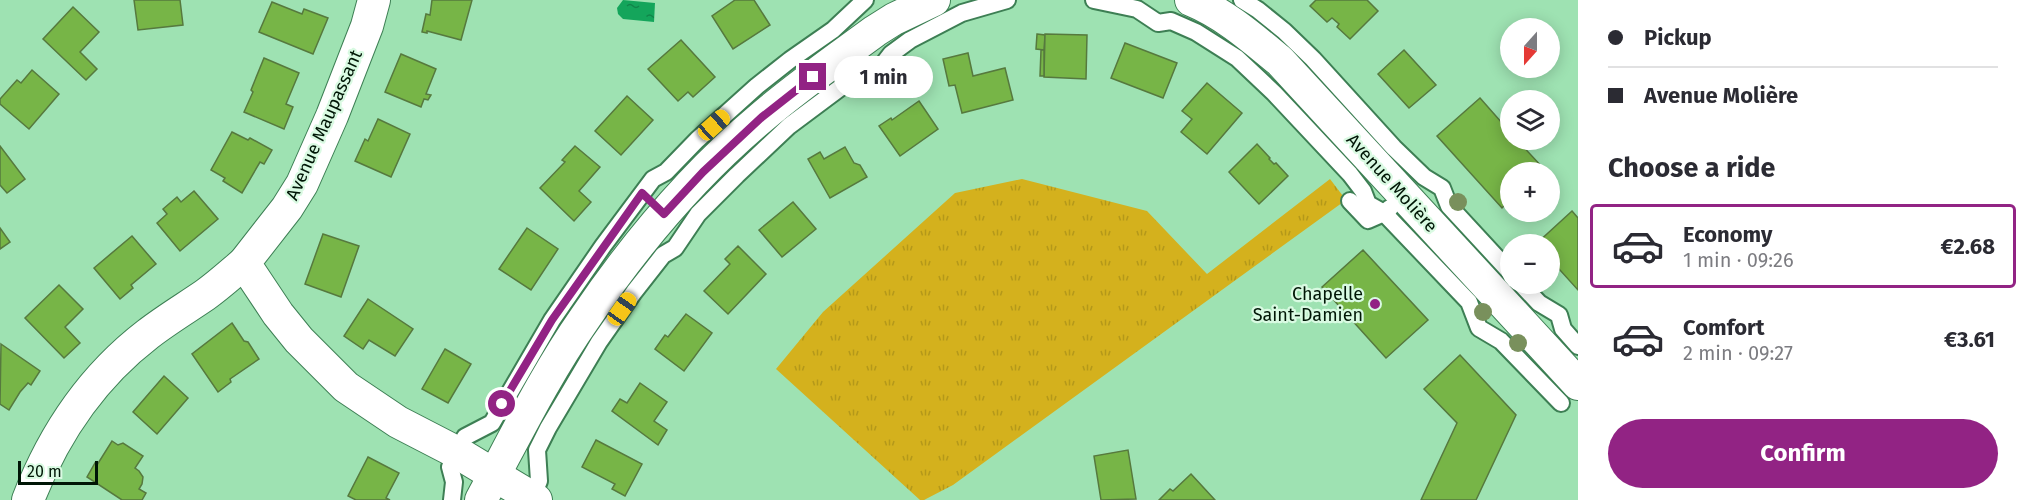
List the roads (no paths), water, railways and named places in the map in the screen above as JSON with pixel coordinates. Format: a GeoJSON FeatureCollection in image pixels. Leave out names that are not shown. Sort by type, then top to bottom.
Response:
{"type":"FeatureCollection","features":[{"type":"Feature","properties":{"kind":"street","name":"Avenue Maupassant"},"geometry":{"type":"LineString","coordinates":[[28,500],[41,467],[60,432],[82,400],[116,362],[148,334],[207,294],[244,263],[287,208],[302,184],[340,97],[367,26],[374,0]]}},
{"type":"Feature","properties":{"kind":"street"},"geometry":{"type":"LineString","coordinates":[[488,488],[526,415],[583,319],[664,213],[703,172],[762,117],[872,24],[933,0]]}},
{"type":"Feature","properties":{"kind":"street","name":"Avenue Molière"},"geometry":{"type":"LineString","coordinates":[[1181,10],[1206,6],[1230,21],[1280,62],[1520,322],[1569,393]]}},
{"type":"Feature","properties":{"kind":"street"},"geometry":{"type":"LineString","coordinates":[[244,263],[278,314],[299,340],[346,387],[398,422],[458,453],[488,488],[533,499]]}},
{"type":"Feature","properties":{"kind":"lane"},"geometry":{"type":"LineString","coordinates":[[872,24],[910,40],[962,14],[1007,0]]}},
{"type":"Feature","properties":{"kind":"lane"},"geometry":{"type":"LineString","coordinates":[[1094,0],[1137,9],[1158,23],[1181,10],[1182,0]]}},
{"type":"Feature","properties":{"kind":"lane"},"geometry":{"type":"LineString","coordinates":[[1242,0],[1258,10],[1291,38],[1394,148],[1404,195]]}},
{"type":"Feature","properties":{"kind":"lane"},"geometry":{"type":"LineString","coordinates":[[1350,201],[1368,220],[1404,195],[1442,188],[1449,206],[1500,261]]}},
{"type":"Feature","properties":{"kind":"lane"},"geometry":{"type":"LineString","coordinates":[[452,500],[454,482],[450,467],[465,437],[492,423],[552,320],[664,213],[675,249],[663,255],[628,300],[599,342],[548,428],[537,450],[539,481],[533,499]]}},
{"type":"Feature","properties":{"kind":"lane"},"geometry":{"type":"LineString","coordinates":[[1521,294],[1520,322],[1559,315],[1563,329],[1578,346]]}},
{"type":"Feature","properties":{"kind":"water"},"geometry":{"type":"Polygon","coordinates":[[[623,0],[655,3],[654,22],[623,19],[618,14],[617,8],[623,0]]]}},
{"type":"Feature","properties":{"kind":"place","name":"Chapelle Saint-Damien"},"geometry":{"type":"Point","coordinates":[1375,304]}}]}
